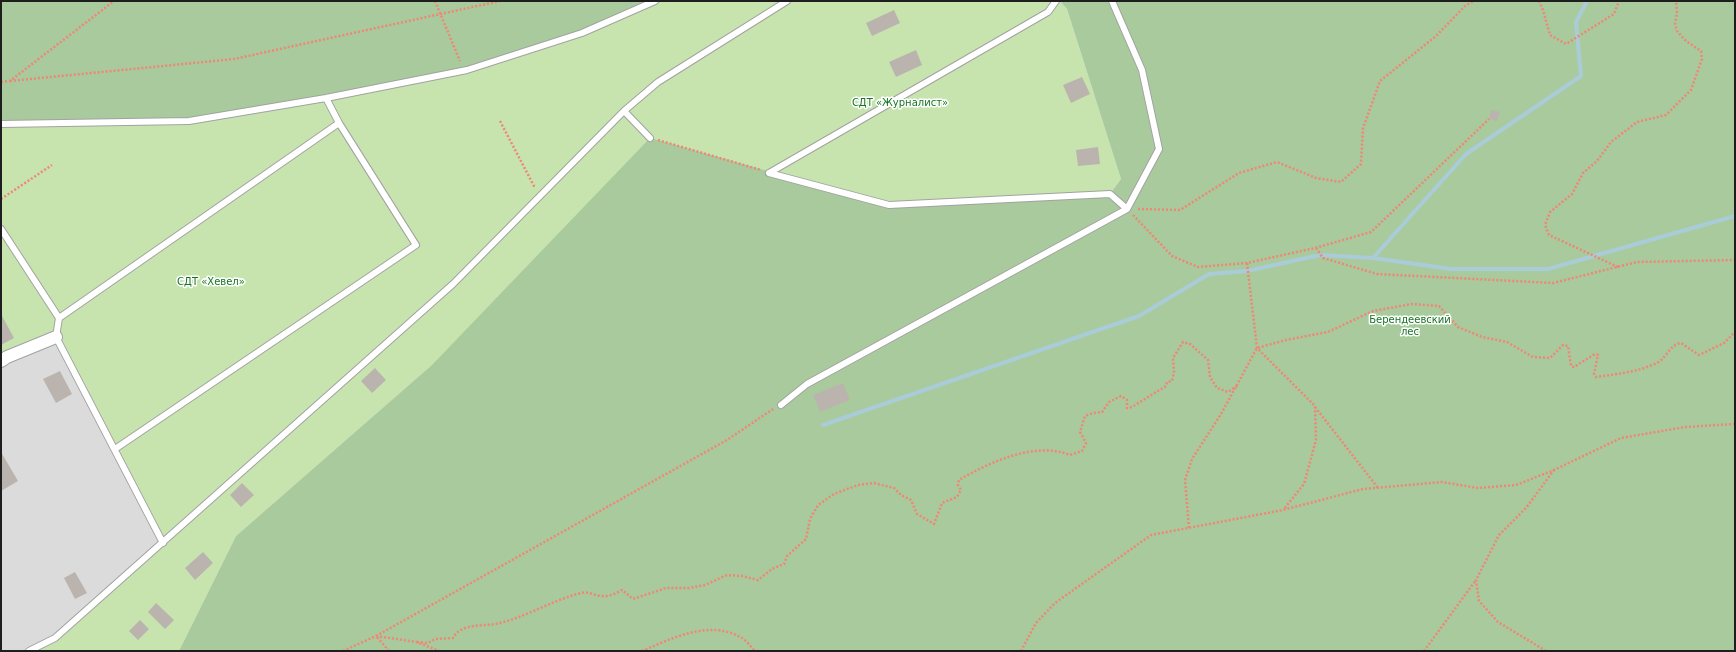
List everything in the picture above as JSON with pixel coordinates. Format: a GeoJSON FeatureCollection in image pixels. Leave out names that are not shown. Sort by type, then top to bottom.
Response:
{"type":"FeatureCollection","features":[{"type":"Feature","properties":{"kind":"street"},"geometry":{"type":"LineString","coordinates":[[1,361],[7,357],[56,337]]}},
{"type":"Feature","properties":{"kind":"lane"},"geometry":{"type":"LineString","coordinates":[[1,124],[189,121],[326,98],[467,70],[582,33],[655,1]]}},
{"type":"Feature","properties":{"kind":"lane"},"geometry":{"type":"LineString","coordinates":[[29,651],[56,638],[453,284],[624,111],[658,82],[787,1]]}},
{"type":"Feature","properties":{"kind":"lane"},"geometry":{"type":"LineString","coordinates":[[769,172],[1048,12],[1056,1]]}},
{"type":"Feature","properties":{"kind":"lane"},"geometry":{"type":"LineString","coordinates":[[780,405],[807,384],[1127,208],[1159,149],[1142,70],[1112,1]]}},
{"type":"Feature","properties":{"kind":"lane"},"geometry":{"type":"LineString","coordinates":[[115,449],[416,245],[339,124],[326,98]]}},
{"type":"Feature","properties":{"kind":"lane"},"geometry":{"type":"LineString","coordinates":[[624,111],[650,138]]}},
{"type":"Feature","properties":{"kind":"lane"},"geometry":{"type":"LineString","coordinates":[[59,318],[339,124]]}},
{"type":"Feature","properties":{"kind":"lane"},"geometry":{"type":"LineString","coordinates":[[769,172],[889,205],[1110,194],[1127,208]]}},
{"type":"Feature","properties":{"kind":"lane"},"geometry":{"type":"LineString","coordinates":[[1,229],[59,318],[56,337],[163,543]]}},
{"type":"Feature","properties":{"kind":"path"},"geometry":{"type":"LineString","coordinates":[[10,81],[114,1]]}},
{"type":"Feature","properties":{"kind":"path"},"geometry":{"type":"LineString","coordinates":[[435,1],[458,59],[467,70]]}},
{"type":"Feature","properties":{"kind":"path"},"geometry":{"type":"LineString","coordinates":[[1,82],[234,59],[500,1]]}},
{"type":"Feature","properties":{"kind":"path"},"geometry":{"type":"LineString","coordinates":[[1127,208],[1180,210],[1239,173],[1277,162],[1316,178],[1341,182],[1361,164],[1364,128],[1380,81],[1436,36],[1466,5],[1474,1]]}},
{"type":"Feature","properties":{"kind":"path"},"geometry":{"type":"LineString","coordinates":[[1539,1],[1550,35],[1566,44],[1614,14],[1618,1]]}},
{"type":"Feature","properties":{"kind":"path"},"geometry":{"type":"LineString","coordinates":[[1618,267],[1549,235],[1545,225],[1550,212],[1572,194],[1584,173],[1611,142],[1637,122],[1666,115],[1691,90],[1702,59],[1701,52],[1686,41],[1677,31],[1675,24],[1677,13],[1676,1]]}},
{"type":"Feature","properties":{"kind":"path"},"geometry":{"type":"LineString","coordinates":[[1127,208],[1172,256],[1198,267],[1247,263],[1315,248],[1371,232],[1488,119]]}},
{"type":"Feature","properties":{"kind":"path"},"geometry":{"type":"LineString","coordinates":[[500,121],[539,196]]}},
{"type":"Feature","properties":{"kind":"path"},"geometry":{"type":"LineString","coordinates":[[650,138],[769,172]]}},
{"type":"Feature","properties":{"kind":"path"},"geometry":{"type":"LineString","coordinates":[[1,199],[52,165]]}},
{"type":"Feature","properties":{"kind":"path"},"geometry":{"type":"LineString","coordinates":[[1315,248],[1323,258],[1377,274],[1553,283],[1637,262],[1735,260]]}},
{"type":"Feature","properties":{"kind":"path"},"geometry":{"type":"LineString","coordinates":[[1189,528],[1185,480],[1192,459],[1221,414],[1257,348],[1247,263]]}},
{"type":"Feature","properties":{"kind":"path"},"geometry":{"type":"LineString","coordinates":[[1257,348],[1286,340],[1328,332],[1373,311],[1412,304],[1439,306],[1458,327],[1482,337],[1507,342],[1533,357],[1550,358],[1563,345],[1568,346],[1571,366],[1574,367],[1595,354],[1598,355],[1594,374],[1596,377],[1631,372],[1659,362],[1675,344],[1681,343],[1699,355],[1724,343],[1735,332]]}},
{"type":"Feature","properties":{"kind":"path"},"geometry":{"type":"LineString","coordinates":[[376,636],[428,643],[435,639],[453,638],[454,634],[471,626],[500,623],[583,592],[602,596],[612,595],[622,590],[633,599],[666,588],[689,588],[705,585],[726,575],[742,576],[758,580],[772,569],[784,564],[787,556],[806,539],[810,519],[818,505],[834,494],[858,485],[874,484],[894,488],[901,495],[911,500],[917,514],[934,524],[942,503],[957,497],[961,490],[958,485],[959,480],[968,475],[1007,457],[1036,451],[1060,451],[1070,455],[1082,451],[1086,443],[1080,432],[1085,416],[1093,412],[1102,412],[1109,402],[1121,396],[1127,400],[1127,408],[1132,407],[1166,386],[1167,382],[1172,381],[1174,372],[1173,358],[1183,342],[1190,344],[1208,360],[1210,377],[1217,388],[1228,392],[1237,386]]}},
{"type":"Feature","properties":{"kind":"path"},"geometry":{"type":"LineString","coordinates":[[1257,348],[1315,406],[1378,488]]}},
{"type":"Feature","properties":{"kind":"path"},"geometry":{"type":"LineString","coordinates":[[343,651],[376,636],[727,440],[780,405]]}},
{"type":"Feature","properties":{"kind":"path"},"geometry":{"type":"LineString","coordinates":[[1283,510],[1304,484],[1316,440],[1315,406]]}},
{"type":"Feature","properties":{"kind":"path"},"geometry":{"type":"LineString","coordinates":[[1021,651],[1036,623],[1055,603],[1151,535],[1283,510],[1363,489],[1442,482],[1478,488],[1516,485],[1554,470],[1621,438],[1685,427],[1735,424]]}},
{"type":"Feature","properties":{"kind":"path"},"geometry":{"type":"LineString","coordinates":[[1424,651],[1476,580],[1499,535],[1526,508],[1554,470]]}},
{"type":"Feature","properties":{"kind":"path"},"geometry":{"type":"LineString","coordinates":[[1476,580],[1479,601],[1498,622],[1546,651]]}},
{"type":"Feature","properties":{"kind":"path"},"geometry":{"type":"LineString","coordinates":[[642,651],[684,634],[713,630],[726,631],[742,638],[755,651]]}},
{"type":"Feature","properties":{"kind":"path"},"geometry":{"type":"LineString","coordinates":[[376,636],[389,651]]}},
{"type":"Feature","properties":{"kind":"path"},"geometry":{"type":"LineString","coordinates":[[416,642],[439,651]]}},
{"type":"Feature","properties":{"kind":"shaded area"},"geometry":{"type":"Polygon","coordinates":[[[56,337],[163,543],[55,638],[29,651],[1,651],[1,361],[56,337]]]}},
{"type":"Feature","properties":{"kind":"green space"},"geometry":{"type":"Polygon","coordinates":[[[1,1],[655,1],[582,33],[467,70],[189,121],[1,124],[1,1]]]}},
{"type":"Feature","properties":{"kind":"green space"},"geometry":{"type":"Polygon","coordinates":[[[655,1],[1060,1],[1067,9],[1121,179],[1110,194],[433,364],[236,536],[179,651],[29,651],[55,637],[163,543],[56,337],[1,361],[1,124],[655,1]]]}},
{"type":"Feature","properties":{"kind":"green space","name":"Берендеевский лес"},"geometry":{"type":"Polygon","coordinates":[[[1060,1],[1735,1],[1735,651],[179,651],[236,536],[433,364],[650,138],[889,205],[1110,194],[1121,179],[1067,9],[1060,1]]]}},
{"type":"Feature","properties":{"kind":"building"},"geometry":{"type":"Polygon","coordinates":[[[894,10],[900,23],[872,36],[866,23],[894,10]]]}},
{"type":"Feature","properties":{"kind":"building"},"geometry":{"type":"Polygon","coordinates":[[[916,50],[922,65],[896,77],[889,62],[916,50]]]}},
{"type":"Feature","properties":{"kind":"building"},"geometry":{"type":"Polygon","coordinates":[[[1082,77],[1090,94],[1071,103],[1063,85],[1082,77]]]}},
{"type":"Feature","properties":{"kind":"building"},"geometry":{"type":"Polygon","coordinates":[[[1491,110],[1500,112],[1497,121],[1489,119],[1491,110]]]}},
{"type":"Feature","properties":{"kind":"building"},"geometry":{"type":"Polygon","coordinates":[[[1098,147],[1100,164],[1078,166],[1076,150],[1098,147]]]}},
{"type":"Feature","properties":{"kind":"building"},"geometry":{"type":"Polygon","coordinates":[[[1,314],[14,338],[1,345],[1,314]]]}},
{"type":"Feature","properties":{"kind":"building"},"geometry":{"type":"Polygon","coordinates":[[[375,368],[386,380],[372,393],[361,381],[375,368]]]}},
{"type":"Feature","properties":{"kind":"building"},"geometry":{"type":"Polygon","coordinates":[[[60,371],[72,394],[56,403],[43,379],[60,371]]]}},
{"type":"Feature","properties":{"kind":"building"},"geometry":{"type":"Polygon","coordinates":[[[843,383],[850,400],[820,412],[813,395],[843,383]]]}},
{"type":"Feature","properties":{"kind":"building"},"geometry":{"type":"Polygon","coordinates":[[[1,452],[18,481],[1,491],[1,452]]]}},
{"type":"Feature","properties":{"kind":"building"},"geometry":{"type":"Polygon","coordinates":[[[242,483],[254,495],[241,507],[230,495],[242,483]]]}},
{"type":"Feature","properties":{"kind":"building"},"geometry":{"type":"Polygon","coordinates":[[[203,552],[213,563],[195,580],[185,568],[203,552]]]}},
{"type":"Feature","properties":{"kind":"building"},"geometry":{"type":"Polygon","coordinates":[[[75,572],[87,593],[75,599],[64,578],[75,572]]]}},
{"type":"Feature","properties":{"kind":"building"},"geometry":{"type":"Polygon","coordinates":[[[156,603],[174,620],[165,629],[148,612],[156,603]]]}},
{"type":"Feature","properties":{"kind":"building"},"geometry":{"type":"Polygon","coordinates":[[[140,620],[149,629],[138,640],[129,631],[140,620]]]}},
{"type":"Feature","properties":{"kind":"waterway"},"geometry":{"type":"LineString","coordinates":[[1373,258],[1466,154],[1581,76],[1576,22],[1587,1]]}},
{"type":"Feature","properties":{"kind":"waterway"},"geometry":{"type":"LineString","coordinates":[[823,425],[1139,316],[1209,274],[1247,271],[1320,255],[1373,258],[1451,269],[1548,269],[1735,216]]}},
{"type":"Feature","properties":{"kind":"park label","name":"СДТ «Журналист»"},"geometry":{"type":"Point","coordinates":[900,103]}},
{"type":"Feature","properties":{"kind":"park label","name":"СДТ «Хевел»"},"geometry":{"type":"Point","coordinates":[211,282]}}]}
